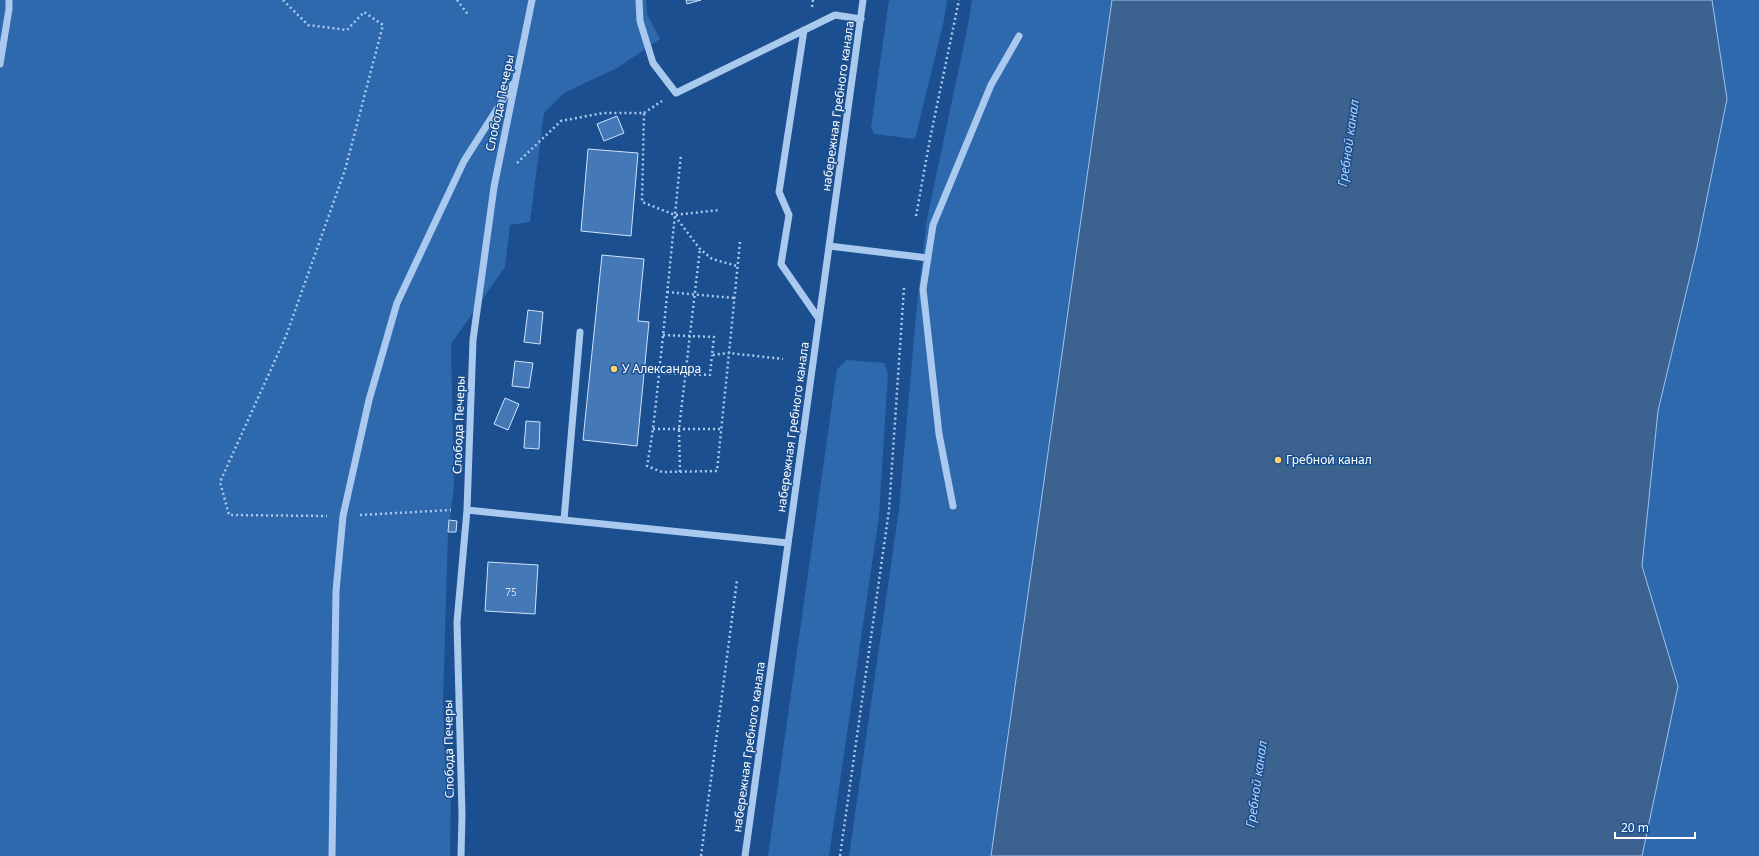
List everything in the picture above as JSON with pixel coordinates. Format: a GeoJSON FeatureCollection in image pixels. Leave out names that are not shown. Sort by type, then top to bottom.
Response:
{"type":"FeatureCollection","features":[{"type":"Feature","properties":{"kind":"street"},"geometry":{"type":"LineString","coordinates":[[0,64],[9,9],[9,0]]}},
{"type":"Feature","properties":{"kind":"street","name":"Слобода Печеры"},"geometry":{"type":"LineString","coordinates":[[461,856],[462,815],[457,622],[467,510],[473,340],[494,187],[532,0]]}},
{"type":"Feature","properties":{"kind":"street"},"geometry":{"type":"LineString","coordinates":[[639,0],[640,21],[653,63],[676,93],[835,15],[861,19]]}},
{"type":"Feature","properties":{"kind":"street","name":"набережная Гребного канала"},"geometry":{"type":"LineString","coordinates":[[745,856],[863,0]]}},
{"type":"Feature","properties":{"kind":"street"},"geometry":{"type":"LineString","coordinates":[[804,30],[779,192],[789,215],[781,264],[819,319]]}},
{"type":"Feature","properties":{"kind":"street"},"geometry":{"type":"LineString","coordinates":[[953,506],[939,434],[923,289],[933,225],[991,85],[1019,36]]}},
{"type":"Feature","properties":{"kind":"street"},"geometry":{"type":"LineString","coordinates":[[332,856],[336,591],[343,516],[369,400],[397,303],[464,161],[515,81]]}},
{"type":"Feature","properties":{"kind":"street"},"geometry":{"type":"LineString","coordinates":[[829,246],[928,258]]}},
{"type":"Feature","properties":{"kind":"street"},"geometry":{"type":"LineString","coordinates":[[564,520],[580,332]]}},
{"type":"Feature","properties":{"kind":"street"},"geometry":{"type":"LineString","coordinates":[[467,510],[788,543]]}},
{"type":"Feature","properties":{"kind":"path"},"geometry":{"type":"LineString","coordinates":[[283,0],[308,24],[347,30],[364,12],[383,25],[345,170],[286,336],[220,482],[229,515],[343,516],[467,510]]}},
{"type":"Feature","properties":{"kind":"path"},"geometry":{"type":"LineString","coordinates":[[457,0],[468,16]]}},
{"type":"Feature","properties":{"kind":"path"},"geometry":{"type":"LineString","coordinates":[[915,224],[930,140],[959,0]]}},
{"type":"Feature","properties":{"kind":"path"},"geometry":{"type":"LineString","coordinates":[[516,165],[561,120],[603,113],[644,113],[642,202],[675,215],[718,210]]}},
{"type":"Feature","properties":{"kind":"path"},"geometry":{"type":"LineString","coordinates":[[681,154],[654,429],[647,466],[662,472],[717,471],[740,242]]}},
{"type":"Feature","properties":{"kind":"path"},"geometry":{"type":"LineString","coordinates":[[675,215],[700,249],[712,259],[737,266]]}},
{"type":"Feature","properties":{"kind":"path"},"geometry":{"type":"LineString","coordinates":[[680,472],[679,429],[696,295],[700,249]]}},
{"type":"Feature","properties":{"kind":"path"},"geometry":{"type":"LineString","coordinates":[[840,856],[889,510],[904,284]]}},
{"type":"Feature","properties":{"kind":"path"},"geometry":{"type":"LineString","coordinates":[[667,292],[734,298]]}},
{"type":"Feature","properties":{"kind":"path"},"geometry":{"type":"LineString","coordinates":[[659,373],[710,375],[714,337],[663,335]]}},
{"type":"Feature","properties":{"kind":"path"},"geometry":{"type":"LineString","coordinates":[[712,355],[729,353],[783,359]]}},
{"type":"Feature","properties":{"kind":"path"},"geometry":{"type":"LineString","coordinates":[[654,429],[721,429]]}},
{"type":"Feature","properties":{"kind":"path"},"geometry":{"type":"LineString","coordinates":[[701,856],[737,580]]}},
{"type":"Feature","properties":{"kind":"shaded area"},"geometry":{"type":"Polygon","coordinates":[[[0,0],[646,0],[647,14],[660,39],[617,68],[564,93],[544,113],[530,222],[510,225],[505,267],[451,344],[454,487],[448,532],[443,702],[445,761],[451,787],[450,856],[0,856],[0,0]]]}},
{"type":"Feature","properties":{"kind":"shaded area"},"geometry":{"type":"Polygon","coordinates":[[[889,0],[947,0],[944,20],[915,139],[874,134],[871,127],[889,0]]]}},
{"type":"Feature","properties":{"kind":"shaded area","name":"Гребной канал"},"geometry":{"type":"Polygon","coordinates":[[[972,0],[1759,0],[1759,856],[849,856],[899,509],[917,304],[927,219],[972,0]]]}},
{"type":"Feature","properties":{"kind":"shaded area"},"geometry":{"type":"Polygon","coordinates":[[[847,360],[884,363],[888,373],[879,516],[829,856],[768,856],[837,369],[847,360]]]}},
{"type":"Feature","properties":{"kind":"water","name":"Гребной канал"},"geometry":{"type":"Polygon","coordinates":[[[1112,0],[1712,0],[1727,99],[1697,247],[1658,411],[1642,566],[1678,686],[1642,856],[991,856],[1112,0]]]}},
{"type":"Feature","properties":{"kind":"building"},"geometry":{"type":"Polygon","coordinates":[[[686,0],[701,0],[687,4],[686,0]]]}},
{"type":"Feature","properties":{"kind":"building"},"geometry":{"type":"Polygon","coordinates":[[[617,116],[624,133],[604,141],[597,124],[617,116]]]}},
{"type":"Feature","properties":{"kind":"building"},"geometry":{"type":"Polygon","coordinates":[[[588,149],[638,153],[631,236],[581,231],[588,149]]]}},
{"type":"Feature","properties":{"kind":"building"},"geometry":{"type":"Polygon","coordinates":[[[602,255],[644,259],[638,321],[649,322],[637,446],[583,440],[602,255]]]}},
{"type":"Feature","properties":{"kind":"building"},"geometry":{"type":"Polygon","coordinates":[[[528,310],[543,312],[540,344],[524,342],[528,310]]]}},
{"type":"Feature","properties":{"kind":"building"},"geometry":{"type":"Polygon","coordinates":[[[515,361],[533,363],[529,388],[512,386],[515,361]]]}},
{"type":"Feature","properties":{"kind":"building"},"geometry":{"type":"Polygon","coordinates":[[[505,398],[519,404],[508,430],[494,424],[505,398]]]}},
{"type":"Feature","properties":{"kind":"building"},"geometry":{"type":"Polygon","coordinates":[[[526,421],[540,422],[539,449],[524,448],[526,421]]]}},
{"type":"Feature","properties":{"kind":"building"},"geometry":{"type":"Polygon","coordinates":[[[449,520],[457,521],[456,532],[448,532],[449,520]]]}},
{"type":"Feature","properties":{"kind":"building"},"geometry":{"type":"Polygon","coordinates":[[[488,562],[538,565],[535,614],[485,611],[488,562]]]}},
{"type":"Feature","properties":{"kind":"place","name":"У Александра"},"geometry":{"type":"Point","coordinates":[614,369]}},
{"type":"Feature","properties":{"kind":"place","name":"Гребной канал"},"geometry":{"type":"Point","coordinates":[1278,460]}}]}
